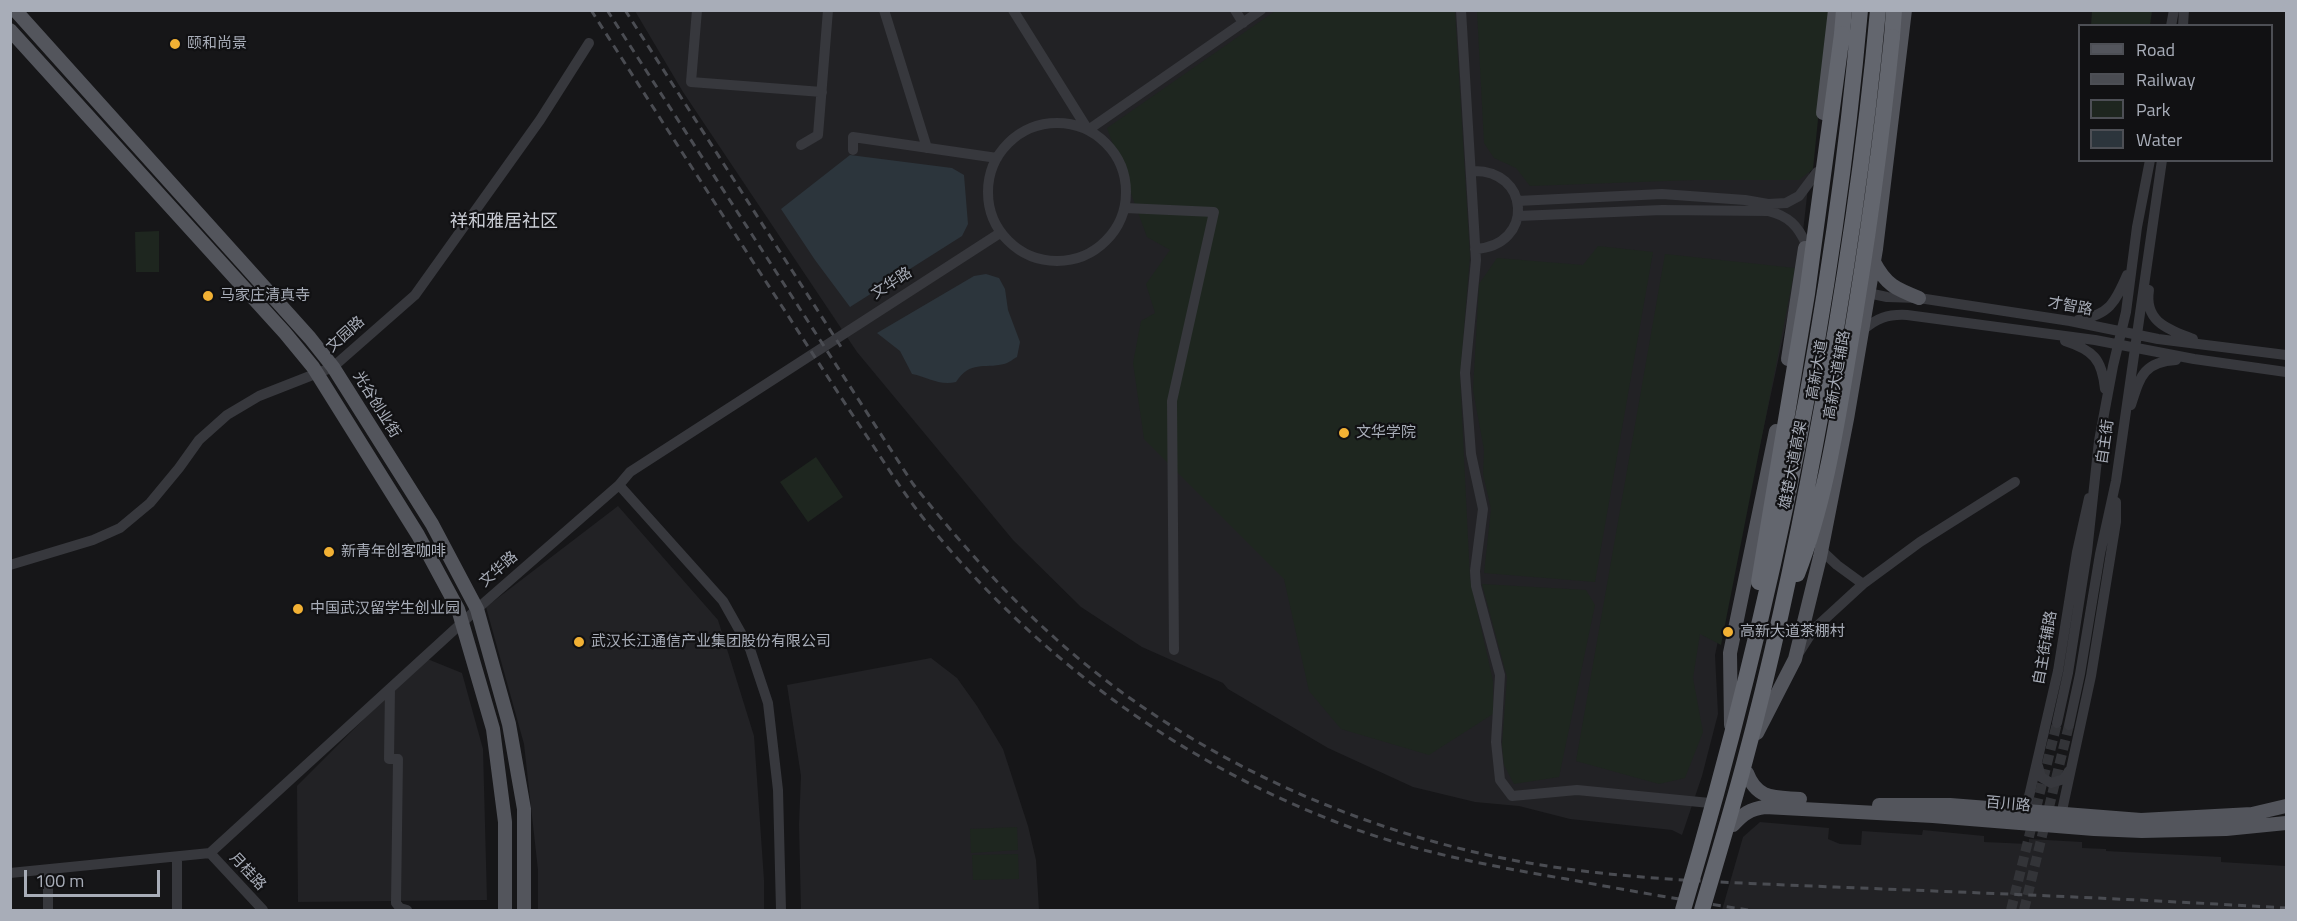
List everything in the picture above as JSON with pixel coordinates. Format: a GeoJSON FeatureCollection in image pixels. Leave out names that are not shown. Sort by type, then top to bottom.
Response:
{"type":"FeatureCollection","features":[{"type":"Feature","properties":{"kind":"highway"},"geometry":{"type":"LineString","coordinates":[[1740,704],[1774,481],[1807,294],[1844,10]]}},
{"type":"Feature","properties":{"kind":"highway","name":"雄楚大道高架"},"geometry":{"type":"LineString","coordinates":[[1683,910],[1725,769],[1770,579],[1808,390],[1843,159],[1860,10]]}},
{"type":"Feature","properties":{"kind":"highway","name":"雄楚大道高架"},"geometry":{"type":"LineString","coordinates":[[1702,910],[1744,763],[1804,502],[1841,298],[1880,10]]}},
{"type":"Feature","properties":{"kind":"highway"},"geometry":{"type":"LineString","coordinates":[[1778,622],[1805,552],[1842,397],[1870,223],[1894,10]]}},
{"type":"Feature","properties":{"kind":"main road","name":"光谷创业街"},"geometry":{"type":"LineString","coordinates":[[15,10],[310,338],[333,367],[432,524],[477,609],[509,724],[524,809],[524,910]]}},
{"type":"Feature","properties":{"kind":"main road"},"geometry":{"type":"LineString","coordinates":[[1731,725],[1730,653],[1786,375],[1817,172],[1835,10]]}},
{"type":"Feature","properties":{"kind":"main road","name":"高新大道"},"geometry":{"type":"LineString","coordinates":[[1702,828],[1731,725],[1781,505],[1819,296],[1842,134],[1855,10]]}},
{"type":"Feature","properties":{"kind":"main road","name":"高新大道"},"geometry":{"type":"LineString","coordinates":[[1731,830],[1784,623],[1823,441],[1869,144],[1880,10]]}},
{"type":"Feature","properties":{"kind":"main road","name":"高新大道辅路"},"geometry":{"type":"LineString","coordinates":[[1757,733],[1795,659],[1821,550],[1874,262],[1905,10]]}},
{"type":"Feature","properties":{"kind":"main road"},"geometry":{"type":"LineString","coordinates":[[10,30],[285,333],[317,374],[418,535],[458,609],[494,729],[505,822],[505,910]]}},
{"type":"Feature","properties":{"kind":"main road"},"geometry":{"type":"LineString","coordinates":[[1874,262],[1881,276],[1892,287],[1919,298]]}},
{"type":"Feature","properties":{"kind":"main road"},"geometry":{"type":"LineString","coordinates":[[1786,375],[1819,296]]}},
{"type":"Feature","properties":{"kind":"main road","name":"百川路"},"geometry":{"type":"LineString","coordinates":[[1747,773],[1751,784],[1757,791],[1769,796],[1893,806],[1950,804],[2024,817]]}},
{"type":"Feature","properties":{"kind":"main road","name":"百川路"},"geometry":{"type":"LineString","coordinates":[[2060,820],[2107,818],[2174,820],[2252,814],[2286,806]]}},
{"type":"Feature","properties":{"kind":"main road","name":"百川路"},"geometry":{"type":"LineString","coordinates":[[1731,830],[1745,813],[1755,808],[1765,807],[2024,817],[2167,831],[2226,829],[2286,822]]}},
{"type":"Feature","properties":{"kind":"street"},"geometry":{"type":"LineString","coordinates":[[697,10],[692,82],[822,92]]}},
{"type":"Feature","properties":{"kind":"street"},"geometry":{"type":"LineString","coordinates":[[801,145],[818,135],[828,10]]}},
{"type":"Feature","properties":{"kind":"street"},"geometry":{"type":"LineString","coordinates":[[884,10],[927,148]]}},
{"type":"Feature","properties":{"kind":"street"},"geometry":{"type":"LineString","coordinates":[[1013,10],[1088,130]]}},
{"type":"Feature","properties":{"kind":"street"},"geometry":{"type":"LineString","coordinates":[[1234,10],[1243,23]]}},
{"type":"Feature","properties":{"kind":"street"},"geometry":{"type":"LineString","coordinates":[[1088,130],[1262,10]]}},
{"type":"Feature","properties":{"kind":"street"},"geometry":{"type":"LineString","coordinates":[[1461,10],[1475,249],[1465,373],[1471,454],[1483,509],[1475,571],[1476,586],[1500,675],[1496,742],[1500,780],[1512,796],[1577,790],[1710,803]]}},
{"type":"Feature","properties":{"kind":"street","name":"文园路"},"geometry":{"type":"LineString","coordinates":[[10,565],[93,540],[120,528],[150,503],[199,440],[227,415],[260,396],[333,367],[415,295],[540,120],[589,43]]}},
{"type":"Feature","properties":{"kind":"street"},"geometry":{"type":"LineString","coordinates":[[1066,123],[1088,130],[1107,144],[1120,163],[1126,185],[1125,208],[1116,229],[1101,246],[1081,258],[1071,260],[1059,262],[1036,259],[1016,249],[1000,233],[990,212],[987,189],[992,166],[1004,147],[1022,132],[1043,124],[1066,123]]}},
{"type":"Feature","properties":{"kind":"street"},"geometry":{"type":"LineString","coordinates":[[853,150],[853,137],[997,158]]}},
{"type":"Feature","properties":{"kind":"street","name":"自主街"},"geometry":{"type":"LineString","coordinates":[[2057,723],[2068,673],[2086,563],[2106,405],[2126,312],[2150,162]]}},
{"type":"Feature","properties":{"kind":"street","name":"自主街"},"geometry":{"type":"LineString","coordinates":[[2069,725],[2100,554],[2116,481],[2162,162]]}},
{"type":"Feature","properties":{"kind":"street"},"geometry":{"type":"LineString","coordinates":[[1471,171],[1489,171],[1501,177],[1510,186],[1517,201],[1518,216],[1512,230],[1503,240],[1491,247],[1475,249]]}},
{"type":"Feature","properties":{"kind":"street"},"geometry":{"type":"LineString","coordinates":[[1517,201],[1662,194],[1745,200],[1768,204],[1786,203],[1799,196],[1817,172]]}},
{"type":"Feature","properties":{"kind":"street"},"geometry":{"type":"LineString","coordinates":[[2156,195],[2157,241],[2147,300],[2152,314],[2161,325],[2205,343]]}},
{"type":"Feature","properties":{"kind":"street"},"geometry":{"type":"LineString","coordinates":[[1125,208],[1214,212],[1172,400],[1174,650]]}},
{"type":"Feature","properties":{"kind":"street"},"geometry":{"type":"LineString","coordinates":[[1518,216],[1662,210],[1768,211],[1782,214],[1791,220],[1799,229],[1806,244]]}},
{"type":"Feature","properties":{"kind":"street","name":"文华路"},"geometry":{"type":"LineString","coordinates":[[210,853],[477,609],[619,485],[630,472],[1000,233]]}},
{"type":"Feature","properties":{"kind":"street"},"geometry":{"type":"LineString","coordinates":[[2070,321],[2090,318],[2112,306],[2132,264]]}},
{"type":"Feature","properties":{"kind":"street","name":"才智路"},"geometry":{"type":"LineString","coordinates":[[1848,289],[2070,321],[2121,332],[2286,355]]}},
{"type":"Feature","properties":{"kind":"street","name":"才智路"},"geometry":{"type":"LineString","coordinates":[[1862,331],[1873,321],[1884,316],[1898,314],[2118,344],[2194,359],[2286,372]]}},
{"type":"Feature","properties":{"kind":"street"},"geometry":{"type":"LineString","coordinates":[[2045,334],[2084,347],[2092,353],[2103,373],[2106,405]]}},
{"type":"Feature","properties":{"kind":"street"},"geometry":{"type":"LineString","coordinates":[[2123,431],[2139,379],[2145,370],[2165,360],[2194,359]]}},
{"type":"Feature","properties":{"kind":"street","name":"自主街辅路"},"geometry":{"type":"LineString","coordinates":[[2024,817],[2058,671],[2080,534],[2095,478]]}},
{"type":"Feature","properties":{"kind":"street"},"geometry":{"type":"LineString","coordinates":[[2060,820],[2091,676],[2116,522],[2116,481]]}},
{"type":"Feature","properties":{"kind":"street"},"geometry":{"type":"LineString","coordinates":[[1795,659],[1814,629],[1863,584],[1920,542],[2015,482]]}},
{"type":"Feature","properties":{"kind":"street"},"geometry":{"type":"LineString","coordinates":[[619,485],[723,601],[750,650],[768,703],[778,790],[781,910]]}},
{"type":"Feature","properties":{"kind":"street"},"geometry":{"type":"LineString","coordinates":[[1821,550],[1863,584]]}},
{"type":"Feature","properties":{"kind":"street"},"geometry":{"type":"LineString","coordinates":[[390,689],[389,759],[398,759],[396,903],[399,908],[407,910]]}},
{"type":"Feature","properties":{"kind":"street"},"geometry":{"type":"LineString","coordinates":[[2038,763],[2038,772],[2041,777],[2051,783],[2064,779],[2070,768]]}},
{"type":"Feature","properties":{"kind":"street"},"geometry":{"type":"LineString","coordinates":[[10,873],[210,853]]}},
{"type":"Feature","properties":{"kind":"street","name":"月桂路"},"geometry":{"type":"LineString","coordinates":[[210,853],[262,910]]}},
{"type":"Feature","properties":{"kind":"street"},"geometry":{"type":"LineString","coordinates":[[177,857],[177,910]]}},
{"type":"Feature","properties":{"kind":"street"},"geometry":{"type":"LineString","coordinates":[[48,870],[48,910]]}},
{"type":"Feature","properties":{"kind":"shaded area","name":"文华学院"},"geometry":{"type":"Polygon","coordinates":[[[635,11],[1828,11],[1800,258],[1715,655],[1718,714],[1702,776],[1682,835],[1672,830],[1570,819],[1519,806],[1475,802],[1413,787],[1328,748],[1228,689],[1223,683],[1142,647],[1081,607],[1013,540],[857,352],[683,92],[635,11]]]}},
{"type":"Feature","properties":{"kind":"shaded area"},"geometry":{"type":"Polygon","coordinates":[[[618,506],[718,620],[754,736],[764,910],[538,910],[538,870],[524,744],[486,607],[618,506]]]}},
{"type":"Feature","properties":{"kind":"shaded area"},"geometry":{"type":"Polygon","coordinates":[[[425,658],[462,673],[483,749],[487,900],[298,902],[297,786],[425,658]]]}},
{"type":"Feature","properties":{"kind":"shaded area"},"geometry":{"type":"Polygon","coordinates":[[[931,658],[957,678],[1003,749],[1028,826],[1036,860],[1039,910],[801,910],[799,825],[801,776],[787,685],[931,658]]]}},
{"type":"Feature","properties":{"kind":"shaded area"},"geometry":{"type":"Polygon","coordinates":[[[1760,822],[1829,828],[1828,839],[1840,844],[1861,845],[1862,831],[1922,835],[1923,830],[1984,836],[1984,842],[2029,844],[2029,839],[2082,842],[2082,848],[2106,849],[2106,851],[2221,857],[2221,862],[2286,866],[2286,910],[1722,910],[1743,837],[1760,822]]]}},
{"type":"Feature","properties":{"kind":"green space"},"geometry":{"type":"Polygon","coordinates":[[[2092,10],[2152,11],[2150,24],[2091,24],[2092,10]]]}},
{"type":"Feature","properties":{"kind":"green space"},"geometry":{"type":"Polygon","coordinates":[[[1275,11],[1455,11],[1470,256],[1460,376],[1470,579],[1493,681],[1493,714],[1429,755],[1341,729],[1309,691],[1284,579],[1144,439],[1133,363],[1141,321],[1155,313],[1146,284],[1170,250],[1147,237],[1107,128],[1275,11]]]}},
{"type":"Feature","properties":{"kind":"green space"},"geometry":{"type":"Polygon","coordinates":[[[1477,11],[1829,11],[1813,169],[1799,180],[1694,180],[1530,186],[1516,168],[1494,158],[1484,143],[1477,11]]]}},
{"type":"Feature","properties":{"kind":"green space"},"geometry":{"type":"Polygon","coordinates":[[[159,231],[159,272],[136,272],[135,232],[159,231]]]}},
{"type":"Feature","properties":{"kind":"green space"},"geometry":{"type":"Polygon","coordinates":[[[1598,246],[1653,252],[1595,582],[1484,573],[1491,509],[1483,474],[1484,450],[1473,390],[1479,284],[1497,258],[1583,265],[1598,246]]]}},
{"type":"Feature","properties":{"kind":"green space"},"geometry":{"type":"Polygon","coordinates":[[[1665,254],[1795,268],[1721,645],[1700,634],[1693,678],[1703,732],[1685,778],[1659,784],[1576,761],[1665,254]]]}},
{"type":"Feature","properties":{"kind":"green space"},"geometry":{"type":"Polygon","coordinates":[[[816,457],[843,497],[808,522],[780,482],[816,457]]]}},
{"type":"Feature","properties":{"kind":"green space"},"geometry":{"type":"Polygon","coordinates":[[[1482,584],[1586,590],[1595,605],[1559,777],[1514,784],[1504,765],[1502,745],[1507,677],[1482,584]]]}},
{"type":"Feature","properties":{"kind":"green space"},"geometry":{"type":"Polygon","coordinates":[[[1017,827],[1018,850],[971,853],[970,829],[1017,827]]]}},
{"type":"Feature","properties":{"kind":"green space"},"geometry":{"type":"Polygon","coordinates":[[[1018,854],[1019,879],[973,880],[972,855],[1018,854]]]}},
{"type":"Feature","properties":{"kind":"water"},"geometry":{"type":"Polygon","coordinates":[[[850,155],[952,168],[964,175],[968,224],[962,236],[850,307],[781,209],[850,155]]]}},
{"type":"Feature","properties":{"kind":"water"},"geometry":{"type":"Polygon","coordinates":[[[986,274],[999,278],[1005,289],[1008,310],[1020,342],[1017,357],[1004,364],[972,368],[956,382],[950,383],[912,374],[900,351],[877,333],[974,276],[986,274]]]}},
{"type":"Feature","properties":{"kind":"tunnel"},"geometry":{"type":"LineString","coordinates":[[2011,910],[2057,723]]}},
{"type":"Feature","properties":{"kind":"tunnel"},"geometry":{"type":"LineString","coordinates":[[2024,910],[2069,725]]}},
{"type":"Feature","properties":{"kind":"railway"},"geometry":{"type":"LineString","coordinates":[[591,10],[892,475],[933,530],[974,577],[1018,621],[1065,662],[1114,700],[1165,735],[1218,767],[1274,795],[1360,831],[1419,849],[1480,863],[1748,910]]}},
{"type":"Feature","properties":{"kind":"railway"},"geometry":{"type":"LineString","coordinates":[[607,10],[913,484],[930,505],[999,584],[1056,639],[1103,678],[1154,714],[1207,747],[1319,802],[1378,824],[1437,843],[1539,865],[1623,875],[1708,881],[2286,908]]}},
{"type":"Feature","properties":{"kind":"railway"},"geometry":{"type":"LineString","coordinates":[[625,10],[843,350]]}},
{"type":"Feature","properties":{"kind":"place","name":"颐和尚景"},"geometry":{"type":"Point","coordinates":[175,44]}},
{"type":"Feature","properties":{"kind":"place","name":"马家庄清真寺"},"geometry":{"type":"Point","coordinates":[208,296]}},
{"type":"Feature","properties":{"kind":"place","name":"文华学院"},"geometry":{"type":"Point","coordinates":[1344,433]}},
{"type":"Feature","properties":{"kind":"place","name":"新青年创客咖啡"},"geometry":{"type":"Point","coordinates":[329,552]}},
{"type":"Feature","properties":{"kind":"place","name":"中国武汉留学生创业园"},"geometry":{"type":"Point","coordinates":[298,609]}},
{"type":"Feature","properties":{"kind":"place","name":"高新大道茶棚村"},"geometry":{"type":"Point","coordinates":[1728,632]}},
{"type":"Feature","properties":{"kind":"place","name":"武汉长江通信产业集团股份有限公司"},"geometry":{"type":"Point","coordinates":[579,642]}},
{"type":"Feature","properties":{"kind":"district","name":"祥和雅居社区"},"geometry":{"type":"Point","coordinates":[504,223]}}]}
